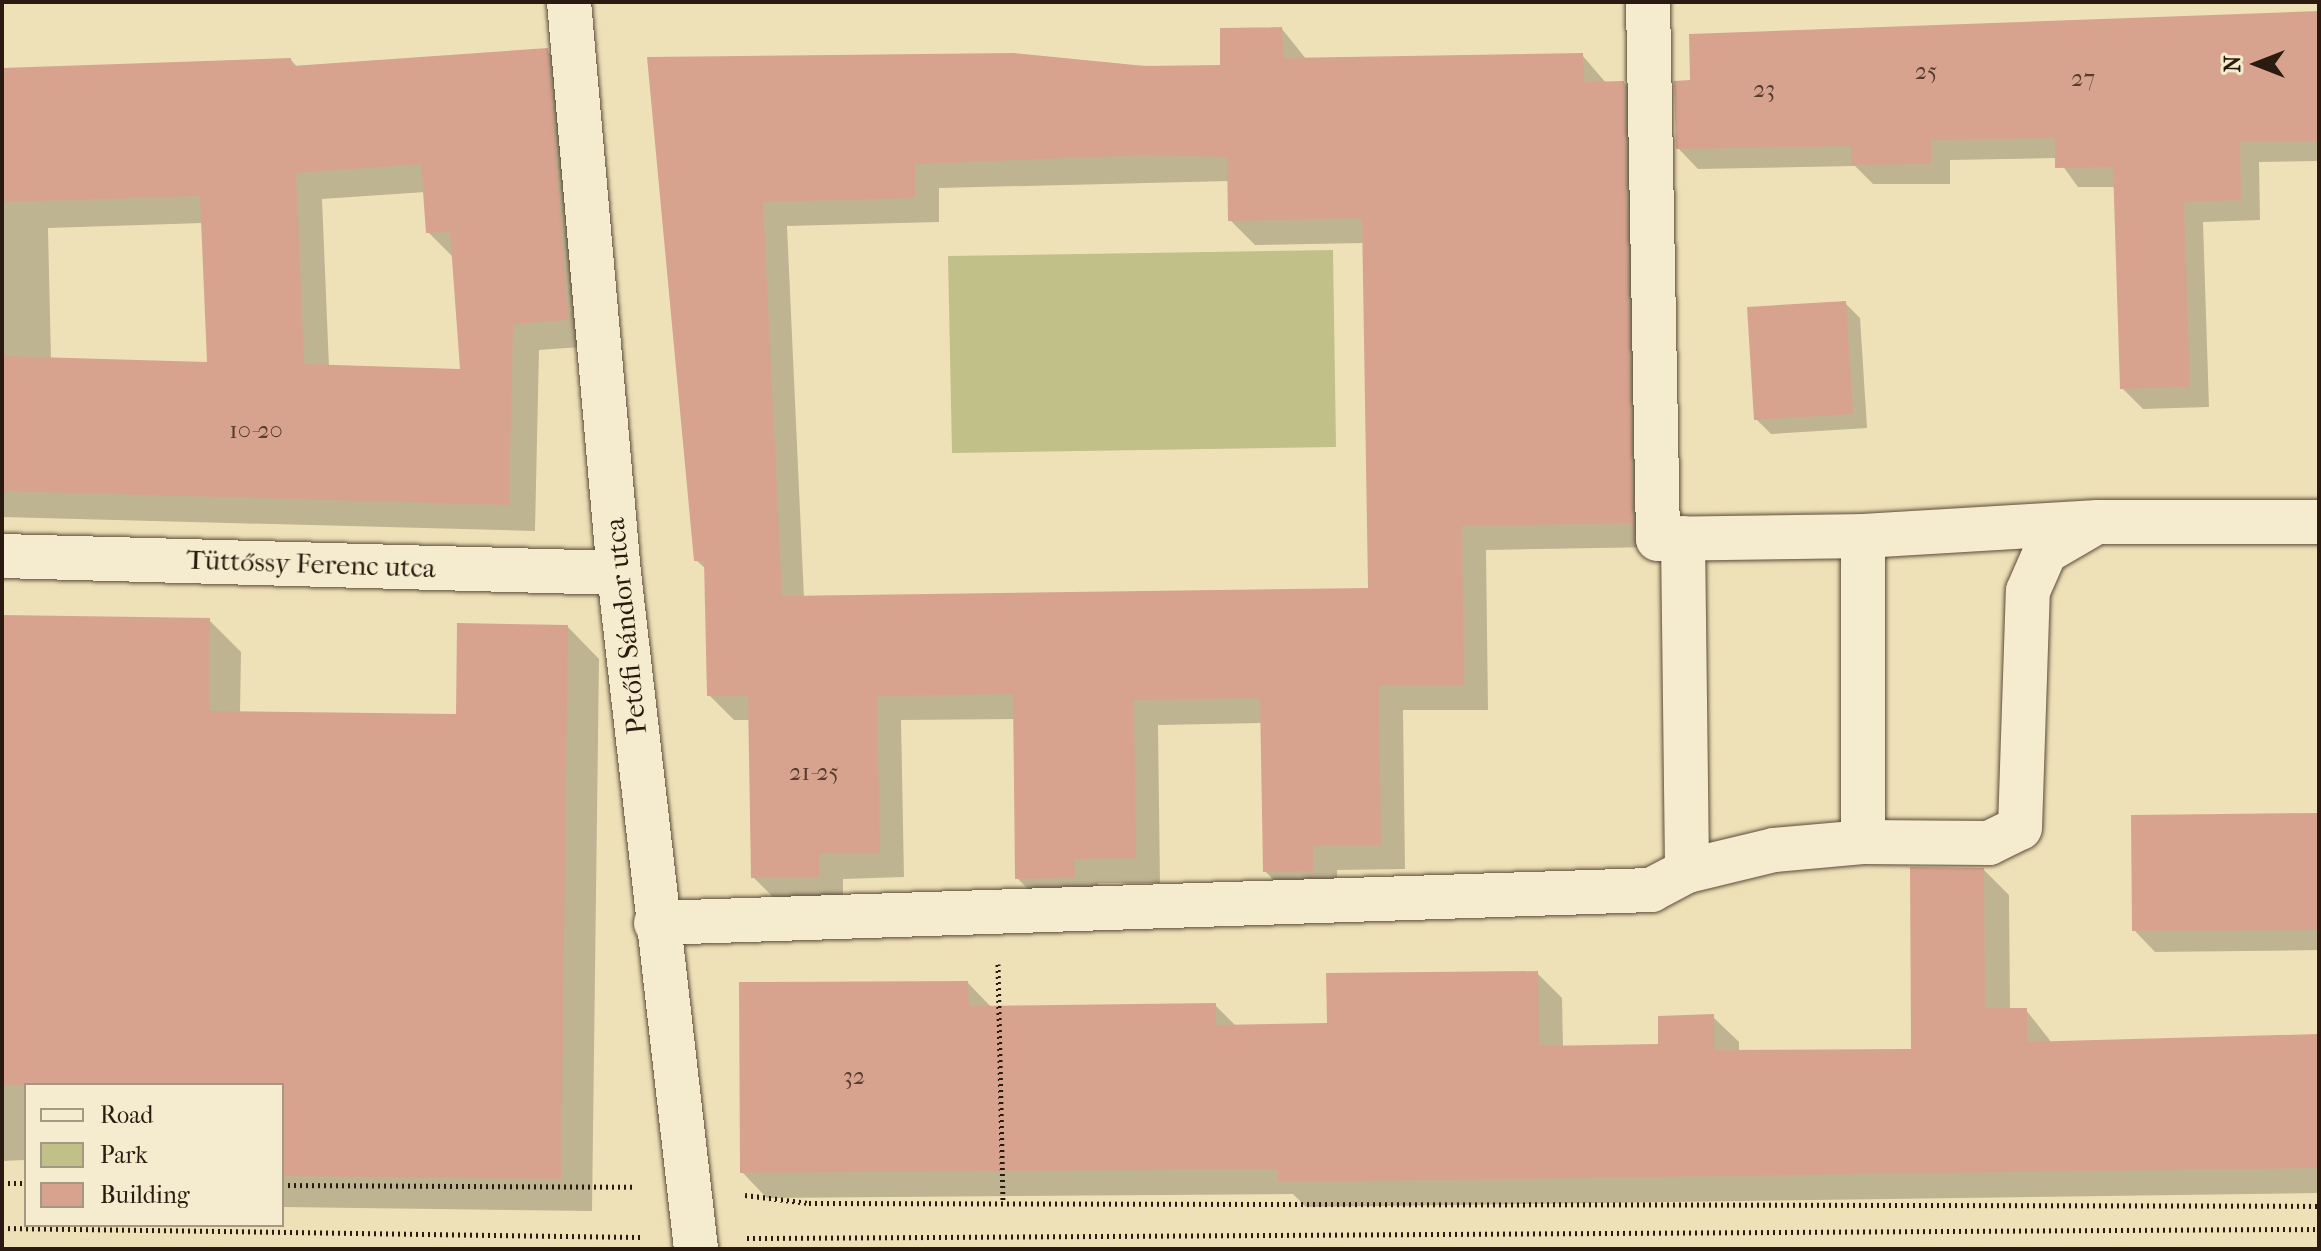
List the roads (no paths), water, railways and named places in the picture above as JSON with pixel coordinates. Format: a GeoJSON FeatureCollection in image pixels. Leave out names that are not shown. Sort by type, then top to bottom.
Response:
{"type":"FeatureCollection","features":[{"type":"Feature","properties":{"kind":"street","name":"Petőfi Sándor utca"},"geometry":{"type":"LineString","coordinates":[[569,2],[619,573],[684,1187],[695,1243]]}},
{"type":"Feature","properties":{"kind":"street"},"geometry":{"type":"LineString","coordinates":[[1648,2],[1658,539],[1863,536],[2098,522],[2319,522]]}},
{"type":"Feature","properties":{"kind":"street"},"geometry":{"type":"LineString","coordinates":[[656,923],[997,916],[1651,890],[1687,871],[1774,850],[1863,842],[1989,843],[2020,828],[2028,591],[2045,552],[2098,522]]}},
{"type":"Feature","properties":{"kind":"street"},"geometry":{"type":"LineString","coordinates":[[1863,536],[1863,842]]}},
{"type":"Feature","properties":{"kind":"street"},"geometry":{"type":"LineString","coordinates":[[1683,538],[1687,871]]}},
{"type":"Feature","properties":{"kind":"street","name":"Tüttőssy Ferenc utca"},"geometry":{"type":"LineString","coordinates":[[2,556],[619,573]]}}]}
